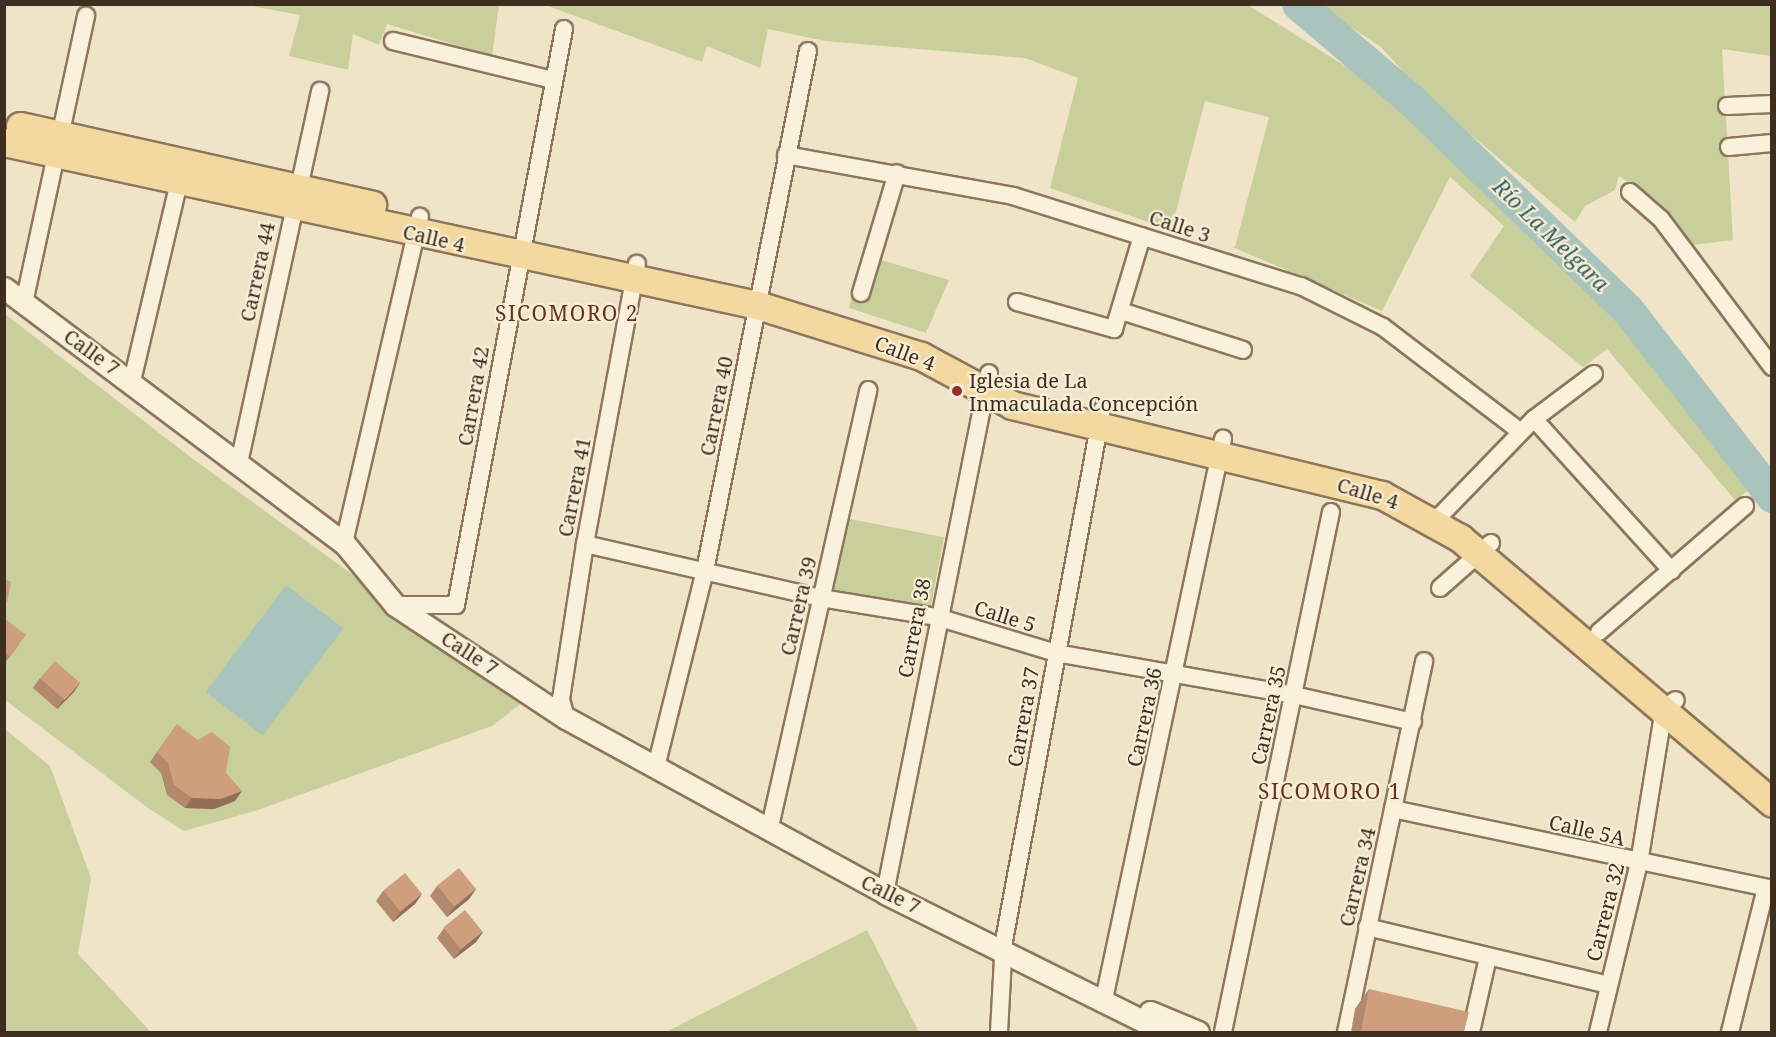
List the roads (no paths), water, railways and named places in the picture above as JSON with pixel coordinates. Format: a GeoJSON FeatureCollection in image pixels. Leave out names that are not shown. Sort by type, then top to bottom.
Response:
{"type":"FeatureCollection","features":[{"type":"Feature","properties":{"kind":"main road","name":"Calle 4"},"geometry":{"type":"LineString","coordinates":[[4,123],[60,144],[181,173],[758,298],[987,382],[1012,405],[1101,419],[1221,447],[1440,514],[1599,632],[1772,803]]}},
{"type":"Feature","properties":{"kind":"main road","name":"Calle 4"},"geometry":{"type":"LineString","coordinates":[[4,142],[60,144]]}},
{"type":"Feature","properties":{"kind":"main road","name":"Calle 4"},"geometry":{"type":"LineString","coordinates":[[1485,549],[1670,704],[1772,782]]}},
{"type":"Feature","properties":{"kind":"street"},"geometry":{"type":"LineString","coordinates":[[24,303],[86,16]]}},
{"type":"Feature","properties":{"kind":"street","name":"Carrera 42"},"geometry":{"type":"LineString","coordinates":[[395,605],[456,604],[521,248],[564,29]]}},
{"type":"Feature","properties":{"kind":"street"},"geometry":{"type":"LineString","coordinates":[[393,42],[553,80]]}},
{"type":"Feature","properties":{"kind":"street","name":"Carrera 40"},"geometry":{"type":"LineString","coordinates":[[656,767],[705,571],[808,51]]}},
{"type":"Feature","properties":{"kind":"street","name":"Carrera 44"},"geometry":{"type":"LineString","coordinates":[[239,463],[294,197],[320,91]]}},
{"type":"Feature","properties":{"kind":"street"},"geometry":{"type":"LineString","coordinates":[[1727,106],[1772,104]]}},
{"type":"Feature","properties":{"kind":"street"},"geometry":{"type":"LineString","coordinates":[[1729,147],[1772,143]]}},
{"type":"Feature","properties":{"kind":"street","name":"Calle 3"},"geometry":{"type":"LineString","coordinates":[[786,155],[897,173],[1013,196],[1300,286],[1383,327],[1521,432]]}},
{"type":"Feature","properties":{"kind":"street"},"geometry":{"type":"LineString","coordinates":[[132,381],[181,173]]}},
{"type":"Feature","properties":{"kind":"street"},"geometry":{"type":"LineString","coordinates":[[861,293],[897,173]]}},
{"type":"Feature","properties":{"kind":"street"},"geometry":{"type":"LineString","coordinates":[[1630,192],[1661,219],[1766,350],[1772,367]]}},
{"type":"Feature","properties":{"kind":"street"},"geometry":{"type":"LineString","coordinates":[[344,543],[418,225]]}},
{"type":"Feature","properties":{"kind":"street"},"geometry":{"type":"LineString","coordinates":[[1017,302],[1108,330],[1114,329],[1142,236]]}},
{"type":"Feature","properties":{"kind":"street","name":"Carrera 41"},"geometry":{"type":"LineString","coordinates":[[566,718],[561,699],[585,544],[636,272]]}},
{"type":"Feature","properties":{"kind":"street","name":"Calle 7"},"geometry":{"type":"LineString","coordinates":[[4,288],[132,381],[344,543],[395,605],[566,718],[885,893],[999,944],[1165,1032]]}},
{"type":"Feature","properties":{"kind":"street"},"geometry":{"type":"LineString","coordinates":[[1120,311],[1243,350]]}},
{"type":"Feature","properties":{"kind":"street"},"geometry":{"type":"LineString","coordinates":[[1440,514],[1534,419],[1594,374]]}},
{"type":"Feature","properties":{"kind":"street","name":"Carrera 38"},"geometry":{"type":"LineString","coordinates":[[885,893],[937,617],[987,382]]}},
{"type":"Feature","properties":{"kind":"street","name":"Carrera 39"},"geometry":{"type":"LineString","coordinates":[[769,831],[868,390]]}},
{"type":"Feature","properties":{"kind":"street","name":"Carrera 37"},"geometry":{"type":"LineString","coordinates":[[999,1032],[999,944],[1101,419]]}},
{"type":"Feature","properties":{"kind":"street"},"geometry":{"type":"LineString","coordinates":[[1534,419],[1672,571]]}},
{"type":"Feature","properties":{"kind":"street","name":"Carrera 36"},"geometry":{"type":"LineString","coordinates":[[1104,998],[1174,678],[1221,447]]}},
{"type":"Feature","properties":{"kind":"street"},"geometry":{"type":"LineString","coordinates":[[1599,632],[1745,506]]}},
{"type":"Feature","properties":{"kind":"street","name":"Carrera 35"},"geometry":{"type":"LineString","coordinates":[[1222,1032],[1331,512]]}},
{"type":"Feature","properties":{"kind":"street","name":"Calle 5"},"geometry":{"type":"LineString","coordinates":[[585,544],[821,598],[937,617],[1056,653],[1174,678],[1294,695],[1413,722]]}},
{"type":"Feature","properties":{"kind":"street"},"geometry":{"type":"LineString","coordinates":[[1440,588],[1485,549]]}},
{"type":"Feature","properties":{"kind":"street","name":"Carrera 34"},"geometry":{"type":"LineString","coordinates":[[1346,1032],[1366,927],[1413,722],[1424,661]]}},
{"type":"Feature","properties":{"kind":"street","name":"Carrera 32"},"geometry":{"type":"LineString","coordinates":[[1598,1032],[1639,863],[1670,704]]}},
{"type":"Feature","properties":{"kind":"street","name":"Calle 5A"},"geometry":{"type":"LineString","coordinates":[[1394,809],[1769,889]]}},
{"type":"Feature","properties":{"kind":"street"},"geometry":{"type":"LineString","coordinates":[[1730,1032],[1769,889]]}},
{"type":"Feature","properties":{"kind":"street"},"geometry":{"type":"LineString","coordinates":[[1366,927],[1608,985]]}},
{"type":"Feature","properties":{"kind":"street"},"geometry":{"type":"LineString","coordinates":[[1471,1032],[1488,957]]}},
{"type":"Feature","properties":{"kind":"street","name":"Calle 7"},"geometry":{"type":"LineString","coordinates":[[1104,998],[1198,1032]]}},
{"type":"Feature","properties":{"kind":"water"},"geometry":{"type":"Polygon","coordinates":[[[286,585],[344,628],[263,735],[205,692],[286,585]]]}},
{"type":"Feature","properties":{"kind":"waterway","name":"Río La Melgara"},"geometry":{"type":"LineString","coordinates":[[1298,4],[1410,99],[1627,309],[1772,496]]}},
{"type":"Feature","properties":{"kind":"place","name":"Iglesia de La Inmaculada Concepción"},"geometry":{"type":"Point","coordinates":[957,391]}},
{"type":"Feature","properties":{"kind":"district","name":"SICOMORO 2"},"geometry":{"type":"Point","coordinates":[567,313]}},
{"type":"Feature","properties":{"kind":"district","name":"SICOMORO 1"},"geometry":{"type":"Point","coordinates":[1330,791]}}]}
